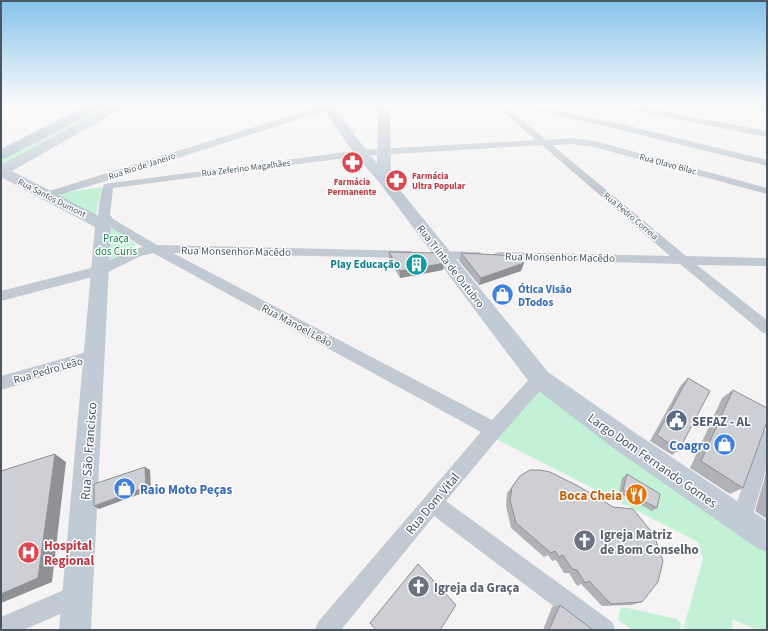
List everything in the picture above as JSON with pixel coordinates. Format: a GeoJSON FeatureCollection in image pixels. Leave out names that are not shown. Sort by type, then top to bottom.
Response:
{"type":"FeatureCollection","features":[{"type":"Feature","properties":{"kind":"main road"},"geometry":{"type":"LineString","coordinates":[[1,155],[44,132]]}},
{"type":"Feature","properties":{"kind":"street"},"geometry":{"type":"LineString","coordinates":[[1,171],[71,132]]}},
{"type":"Feature","properties":{"kind":"street","name":"Rua Rio de Janeiro"},"geometry":{"type":"LineString","coordinates":[[47,195],[106,182],[248,132]]}},
{"type":"Feature","properties":{"kind":"street","name":"Rua Trinta de Outubro"},"geometry":{"type":"LineString","coordinates":[[346,132],[361,154],[384,179],[429,255],[540,379]]}},
{"type":"Feature","properties":{"kind":"street"},"geometry":{"type":"LineString","coordinates":[[384,132],[384,179]]}},
{"type":"Feature","properties":{"kind":"street","name":"Rua Pedro Correia"},"geometry":{"type":"LineString","coordinates":[[532,132],[683,260],[767,328]]}},
{"type":"Feature","properties":{"kind":"street"},"geometry":{"type":"LineString","coordinates":[[643,132],[767,163]]}},
{"type":"Feature","properties":{"kind":"street","name":"Rua Olavo Bilac"},"geometry":{"type":"LineString","coordinates":[[384,152],[571,141],[590,143],[767,191]]}},
{"type":"Feature","properties":{"kind":"street","name":"Rua Zeferino Magalhães"},"geometry":{"type":"LineString","coordinates":[[106,182],[384,152]]}},
{"type":"Feature","properties":{"kind":"street","name":"Rua Santos Dumont"},"geometry":{"type":"LineString","coordinates":[[1,171],[47,195],[103,219]]}},
{"type":"Feature","properties":{"kind":"street"},"geometry":{"type":"LineString","coordinates":[[103,219],[106,182]]}},
{"type":"Feature","properties":{"kind":"street","name":"Rua Manoel Leão"},"geometry":{"type":"LineString","coordinates":[[103,219],[109,221],[155,249],[494,430]]}},
{"type":"Feature","properties":{"kind":"street","name":"Rua São Francisco"},"geometry":{"type":"LineString","coordinates":[[75,630],[103,219]]}},
{"type":"Feature","properties":{"kind":"street","name":"Rua Monsenhor Macêdo"},"geometry":{"type":"LineString","coordinates":[[1,296],[99,271],[138,252],[155,249],[767,262]]}},
{"type":"Feature","properties":{"kind":"street","name":"Rua Pedro Leão"},"geometry":{"type":"LineString","coordinates":[[1,383],[94,356]]}},
{"type":"Feature","properties":{"kind":"street","name":"Rua Dom Vital"},"geometry":{"type":"LineString","coordinates":[[326,630],[494,430],[540,379]]}},
{"type":"Feature","properties":{"kind":"street","name":"Largo Dom Fernando Gomes"},"geometry":{"type":"LineString","coordinates":[[540,379],[625,442],[767,538]]}},
{"type":"Feature","properties":{"kind":"street"},"geometry":{"type":"LineString","coordinates":[[741,521],[767,438]]}},
{"type":"Feature","properties":{"kind":"street"},"geometry":{"type":"LineString","coordinates":[[432,503],[604,630]]}},
{"type":"Feature","properties":{"kind":"street"},"geometry":{"type":"LineString","coordinates":[[1,628],[78,595]]}},
{"type":"Feature","properties":{"kind":"green space"},"geometry":{"type":"Polygon","coordinates":[[[44,132],[71,132],[1,171],[1,155],[44,132]]]}},
{"type":"Feature","properties":{"kind":"green space","name":"Praça dos Curis"},"geometry":{"type":"Polygon","coordinates":[[[102,187],[96,214],[54,194],[102,187]]]}},
{"type":"Feature","properties":{"kind":"green space","name":"Praça dos Curis"},"geometry":{"type":"Polygon","coordinates":[[[104,220],[135,244],[133,250],[105,264],[104,220]]]}},
{"type":"Feature","properties":{"kind":"green space"},"geometry":{"type":"Polygon","coordinates":[[[542,386],[767,548],[767,630],[757,630],[732,619],[733,630],[683,630],[703,559],[698,542],[496,439],[542,386]]]}},
{"type":"Feature","properties":{"kind":"green space"},"geometry":{"type":"Polygon","coordinates":[[[623,607],[677,619],[682,624],[680,630],[633,630],[618,620],[620,610],[623,607]]]}},
{"type":"Feature","properties":{"kind":"building"},"geometry":{"type":"Polygon","coordinates":[[[389,252],[437,253],[445,263],[400,271],[389,252]]]}},
{"type":"Feature","properties":{"kind":"building"},"geometry":{"type":"Polygon","coordinates":[[[461,253],[518,256],[524,263],[481,278],[461,253]]]}},
{"type":"Feature","properties":{"kind":"building","name":"SEFAZ - AL"},"geometry":{"type":"Polygon","coordinates":[[[688,378],[710,391],[679,450],[657,435],[688,378]]]}},
{"type":"Feature","properties":{"kind":"building","name":"Coagro"},"geometry":{"type":"Polygon","coordinates":[[[733,390],[767,408],[767,422],[743,488],[701,461],[733,390]]]}},
{"type":"Feature","properties":{"kind":"building","name":"Hospital Regional"},"geometry":{"type":"Polygon","coordinates":[[[55,454],[38,578],[1,594],[1,471],[55,454]]]}},
{"type":"Feature","properties":{"kind":"building","name":"Raio Moto Peças"},"geometry":{"type":"Polygon","coordinates":[[[145,467],[146,487],[94,506],[94,484],[145,467]]]}},
{"type":"Feature","properties":{"kind":"building","name":"Igreja Matriz de Bom Conselho"},"geometry":{"type":"Polygon","coordinates":[[[530,470],[550,472],[578,486],[613,507],[633,509],[654,535],[663,561],[658,582],[642,602],[611,604],[589,581],[585,583],[577,570],[572,569],[563,555],[559,557],[555,551],[551,553],[516,523],[510,500],[512,487],[520,476],[530,470]]]}},
{"type":"Feature","properties":{"kind":"building"},"geometry":{"type":"Polygon","coordinates":[[[627,474],[660,494],[657,508],[623,490],[627,474]]]}},
{"type":"Feature","properties":{"kind":"building","name":"Igreja da Graça"},"geometry":{"type":"Polygon","coordinates":[[[418,564],[456,605],[440,630],[376,630],[370,623],[418,564]]]}},
{"type":"Feature","properties":{"kind":"building"},"geometry":{"type":"Polygon","coordinates":[[[560,605],[593,630],[549,630],[560,605]]]}},
{"type":"Feature","properties":{"kind":"place","name":"Farmácia Permanente"},"geometry":{"type":"Point","coordinates":[352,163]}},
{"type":"Feature","properties":{"kind":"place","name":"Farmácia Ultra Popular"},"geometry":{"type":"Point","coordinates":[396,181]}},
{"type":"Feature","properties":{"kind":"place","name":"Play Educação"},"geometry":{"type":"Point","coordinates":[416,264]}},
{"type":"Feature","properties":{"kind":"place","name":"Ótica Visão DTodos"},"geometry":{"type":"Point","coordinates":[502,295]}},
{"type":"Feature","properties":{"kind":"place","name":"SEFAZ - AL"},"geometry":{"type":"Point","coordinates":[676,421]}},
{"type":"Feature","properties":{"kind":"place","name":"Coagro"},"geometry":{"type":"Point","coordinates":[725,445]}},
{"type":"Feature","properties":{"kind":"place","name":"Raio Moto Peças"},"geometry":{"type":"Point","coordinates":[125,489]}},
{"type":"Feature","properties":{"kind":"place","name":"Boca Cheia"},"geometry":{"type":"Point","coordinates":[637,495]}},
{"type":"Feature","properties":{"kind":"place","name":"Igreja Matriz de Bom Conselho"},"geometry":{"type":"Point","coordinates":[585,541]}},
{"type":"Feature","properties":{"kind":"place","name":"Hospital Regional"},"geometry":{"type":"Point","coordinates":[28,552]}},
{"type":"Feature","properties":{"kind":"place","name":"Igreja da Graça"},"geometry":{"type":"Point","coordinates":[418,587]}}]}
